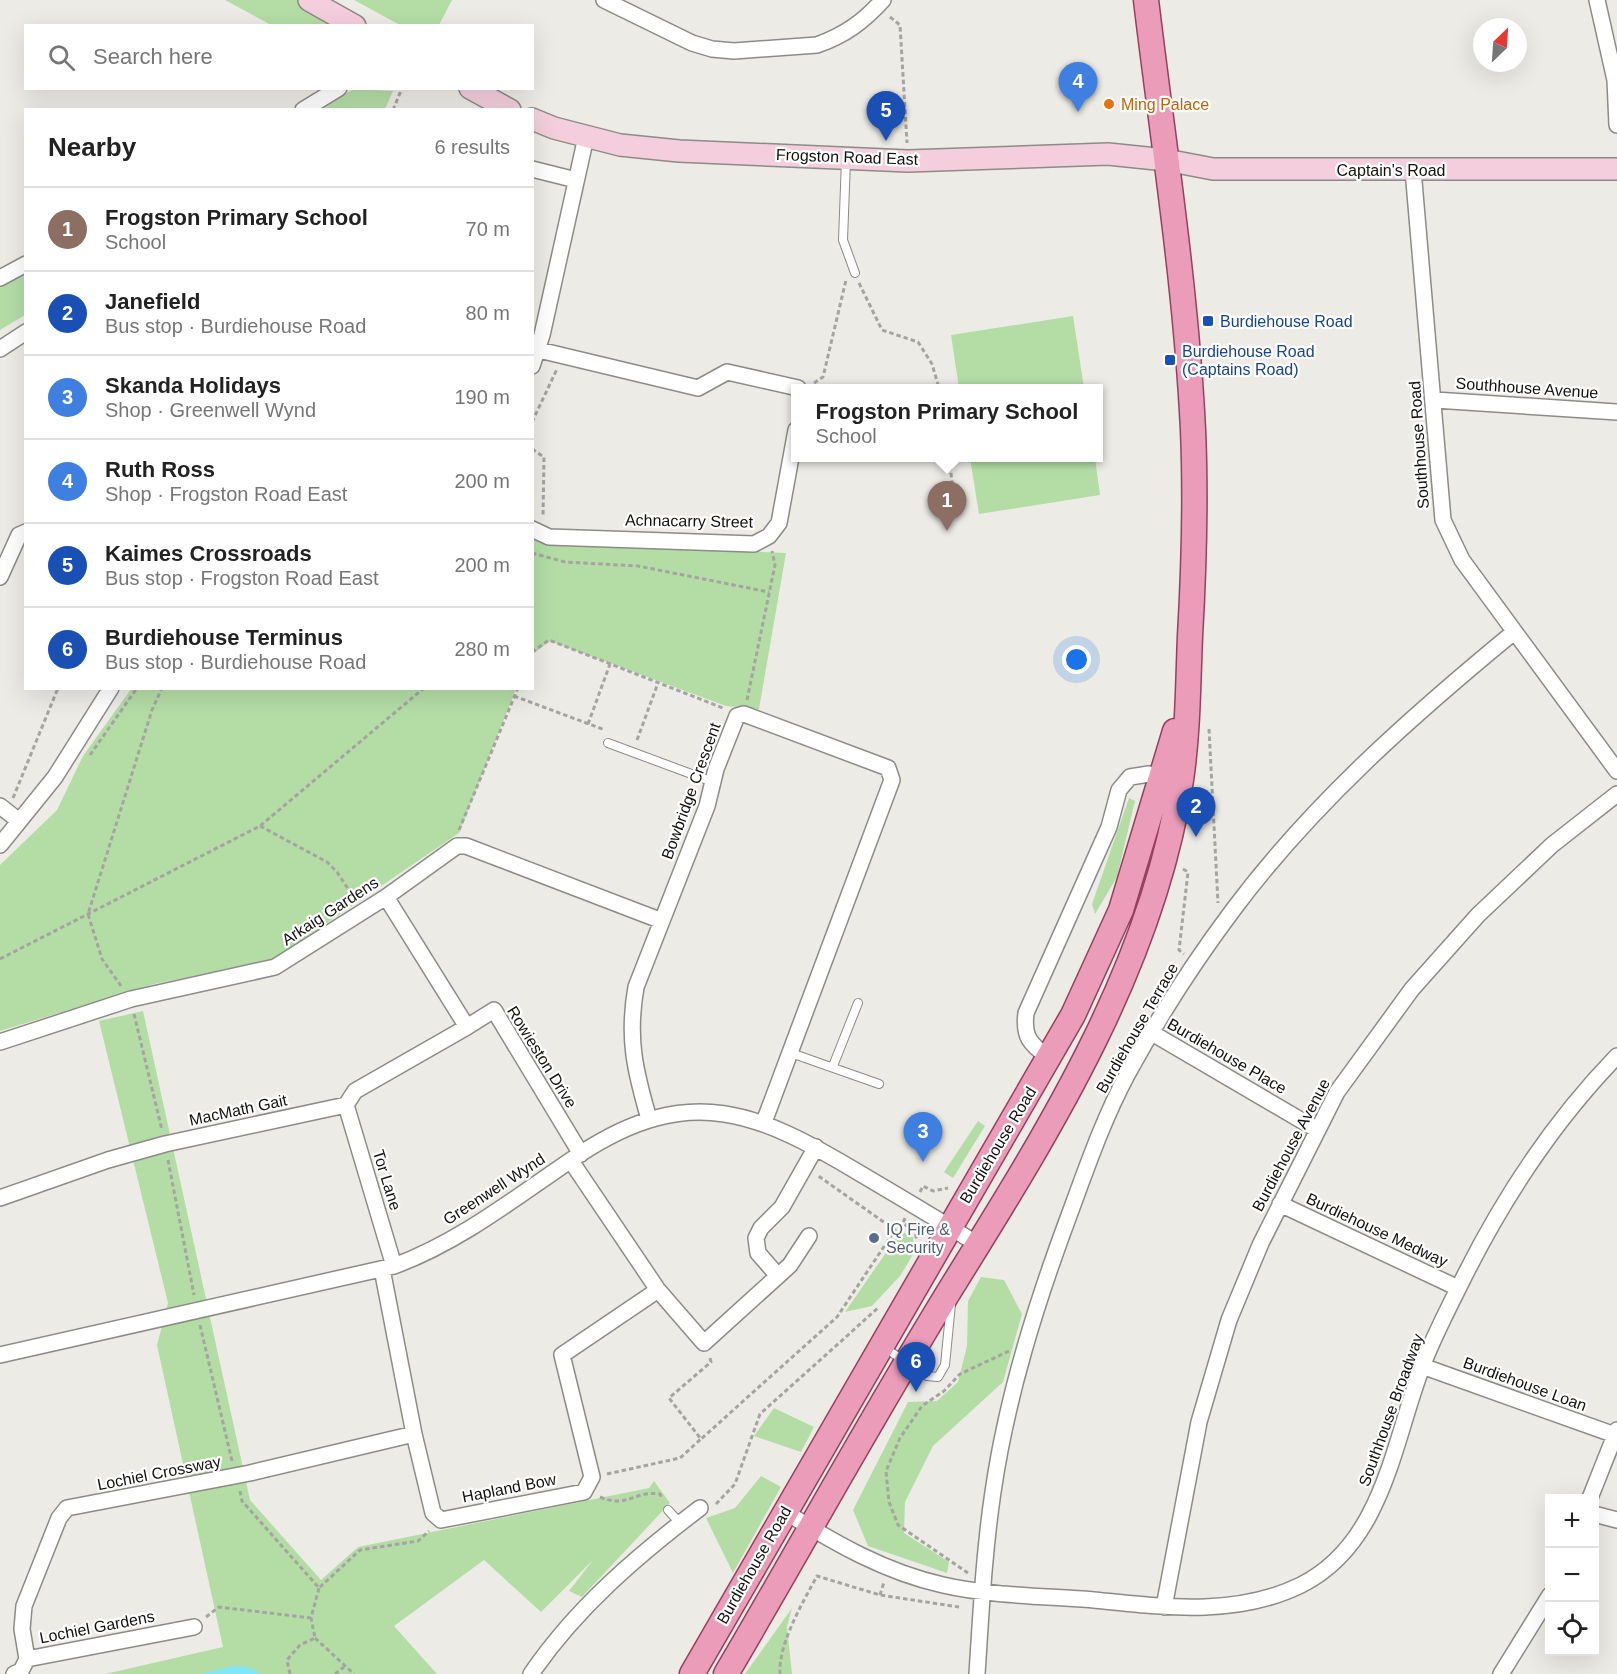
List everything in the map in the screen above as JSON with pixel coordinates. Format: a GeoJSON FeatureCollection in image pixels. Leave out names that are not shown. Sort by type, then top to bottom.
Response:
{"type":"FeatureCollection","features":[{"type":"Feature","properties":{"kind":"main road"},"geometry":{"type":"LineString","coordinates":[[309,0],[351,24]]}},
{"type":"Feature","properties":{"kind":"main road","name":"Burdiehouse Road"},"geometry":{"type":"LineString","coordinates":[[726,1674],[953,1284],[1058,1110],[1122,980],[1164,856],[1171,780],[1189,682],[1194,534],[1192,426],[1166,160],[1146,0]]}},
{"type":"Feature","properties":{"kind":"main road"},"geometry":{"type":"LineString","coordinates":[[474,90],[506,108]]}},
{"type":"Feature","properties":{"kind":"main road","name":"Frogston Road East"},"geometry":{"type":"LineString","coordinates":[[534,120],[586,137],[620,145],[679,151],[908,161],[1108,154],[1166,160]]}},
{"type":"Feature","properties":{"kind":"main road","name":"Captain's Road"},"geometry":{"type":"LineString","coordinates":[[1166,160],[1213,169],[1617,170]]}},
{"type":"Feature","properties":{"kind":"main road","name":"Burdiehouse Road"},"geometry":{"type":"LineString","coordinates":[[692,1674],[784,1511],[1049,1058],[1100,960],[1171,780]]}},
{"type":"Feature","properties":{"kind":"street"},"geometry":{"type":"LineString","coordinates":[[604,0],[692,43],[734,51],[817,45],[853,29],[880,3]]}},
{"type":"Feature","properties":{"kind":"street"},"geometry":{"type":"LineString","coordinates":[[1597,0],[1615,80],[1617,125]]}},
{"type":"Feature","properties":{"kind":"street"},"geometry":{"type":"LineString","coordinates":[[306,108],[336,90]]}},
{"type":"Feature","properties":{"kind":"street"},"geometry":{"type":"LineString","coordinates":[[534,357],[586,137]]}},
{"type":"Feature","properties":{"kind":"street"},"geometry":{"type":"LineString","coordinates":[[534,170],[576,180]]}},
{"type":"Feature","properties":{"kind":"street","name":"Southhouse Road"},"geometry":{"type":"LineString","coordinates":[[1413,170],[1435,400],[1443,520],[1462,560],[1617,771]]}},
{"type":"Feature","properties":{"kind":"street"},"geometry":{"type":"LineString","coordinates":[[0,278],[24,265]]}},
{"type":"Feature","properties":{"kind":"street"},"geometry":{"type":"LineString","coordinates":[[0,349],[24,333]]}},
{"type":"Feature","properties":{"kind":"street"},"geometry":{"type":"LineString","coordinates":[[538,339],[562,358],[698,388],[727,372],[791,386]]}},
{"type":"Feature","properties":{"kind":"street","name":"Southhouse Avenue"},"geometry":{"type":"LineString","coordinates":[[1435,400],[1617,412]]}},
{"type":"Feature","properties":{"kind":"street","name":"Achnacarry Street"},"geometry":{"type":"LineString","coordinates":[[536,531],[549,537],[754,544],[769,536],[779,523],[791,452]]}},
{"type":"Feature","properties":{"kind":"street"},"geometry":{"type":"LineString","coordinates":[[0,577],[19,535],[24,533]]}},
{"type":"Feature","properties":{"kind":"street","name":"Burdiehouse Terrace"},"geometry":{"type":"LineString","coordinates":[[977,1674],[982,1590],[993,1491],[1025,1345],[1058,1244],[1098,1139],[1126,1076],[1194,965],[1220,928],[1282,850],[1377,749],[1416,712],[1514,632]]}},
{"type":"Feature","properties":{"kind":"street"},"geometry":{"type":"LineString","coordinates":[[0,845],[9,813],[54,777],[110,690]]}},
{"type":"Feature","properties":{"kind":"street","name":"Bowbridge Crescent"},"geometry":{"type":"LineString","coordinates":[[649,1119],[634,1068],[631,1043],[632,1011],[636,987],[708,806],[713,782],[740,715],[888,768],[892,780],[764,1122]]}},
{"type":"Feature","properties":{"kind":"street"},"geometry":{"type":"LineString","coordinates":[[1049,1058],[1032,1045],[1024,1028],[1026,1013],[1109,827],[1119,789],[1130,777],[1149,774],[1171,780]]}},
{"type":"Feature","properties":{"kind":"street","name":"Burdiehouse Avenue"},"geometry":{"type":"LineString","coordinates":[[1164,1607],[1199,1422],[1229,1320],[1316,1129],[1358,1062],[1443,953],[1478,915],[1552,845],[1617,794]]}},
{"type":"Feature","properties":{"kind":"street"},"geometry":{"type":"LineString","coordinates":[[458,846],[466,846],[662,921]]}},
{"type":"Feature","properties":{"kind":"street","name":"Arkaig Gardens"},"geometry":{"type":"LineString","coordinates":[[0,1042],[131,999],[275,967],[386,897],[458,846]]}},
{"type":"Feature","properties":{"kind":"street"},"geometry":{"type":"LineString","coordinates":[[346,1105],[355,1091],[467,1027],[386,897]]}},
{"type":"Feature","properties":{"kind":"street","name":"Rowieston Drive"},"geometry":{"type":"LineString","coordinates":[[467,1027],[494,1011],[576,1157]]}},
{"type":"Feature","properties":{"kind":"street","name":"Burdiehouse Place"},"geometry":{"type":"LineString","coordinates":[[1152,1033],[1316,1129]]}},
{"type":"Feature","properties":{"kind":"street","name":"Southhouse Broadway"},"geometry":{"type":"LineString","coordinates":[[784,1511],[860,1556],[942,1585],[1164,1607],[1259,1602],[1302,1584],[1333,1563],[1361,1529],[1382,1491],[1422,1366],[1458,1288],[1493,1222],[1527,1167],[1563,1117],[1617,1056]]}},
{"type":"Feature","properties":{"kind":"street","name":"MacMath Gait"},"geometry":{"type":"LineString","coordinates":[[0,1198],[108,1160],[165,1144],[346,1105]]}},
{"type":"Feature","properties":{"kind":"street","name":"Tor Lane"},"geometry":{"type":"LineString","coordinates":[[346,1105],[388,1268]]}},
{"type":"Feature","properties":{"kind":"street","name":"Greenwell Wynd"},"geometry":{"type":"LineString","coordinates":[[0,1355],[388,1268],[442,1245],[601,1141],[649,1119],[677,1113],[735,1115],[764,1122],[816,1147],[977,1244]]}},
{"type":"Feature","properties":{"kind":"street"},"geometry":{"type":"LineString","coordinates":[[778,1276],[758,1253],[756,1238],[761,1228],[782,1207],[816,1147]]}},
{"type":"Feature","properties":{"kind":"street"},"geometry":{"type":"LineString","coordinates":[[576,1157],[658,1290],[704,1342],[790,1265],[809,1236]]}},
{"type":"Feature","properties":{"kind":"street","name":"Burdiehouse Medway"},"geometry":{"type":"LineString","coordinates":[[1280,1204],[1458,1288]]}},
{"type":"Feature","properties":{"kind":"street"},"geometry":{"type":"LineString","coordinates":[[388,1268],[414,1434],[433,1513],[441,1520]]}},
{"type":"Feature","properties":{"kind":"street"},"geometry":{"type":"LineString","coordinates":[[584,1492],[592,1477],[562,1355],[658,1290]]}},
{"type":"Feature","properties":{"kind":"street","name":"Burdiehouse Loan"},"geometry":{"type":"LineString","coordinates":[[1422,1366],[1616,1433]]}},
{"type":"Feature","properties":{"kind":"street"},"geometry":{"type":"LineString","coordinates":[[1592,1494],[1616,1433]]}},
{"type":"Feature","properties":{"kind":"street","name":"Lochiel Crossway"},"geometry":{"type":"LineString","coordinates":[[27,1659],[22,1629],[24,1606],[59,1518],[67,1508],[236,1475],[414,1434]]}},
{"type":"Feature","properties":{"kind":"street","name":"Hapland Bow"},"geometry":{"type":"LineString","coordinates":[[441,1520],[584,1492]]}},
{"type":"Feature","properties":{"kind":"street"},"geometry":{"type":"LineString","coordinates":[[531,1674],[555,1639],[612,1579],[700,1508]]}},
{"type":"Feature","properties":{"kind":"street"},"geometry":{"type":"LineString","coordinates":[[1599,1515],[1617,1520]]}},
{"type":"Feature","properties":{"kind":"street"},"geometry":{"type":"LineString","coordinates":[[1501,1674],[1546,1602]]}},
{"type":"Feature","properties":{"kind":"street","name":"Lochiel Gardens"},"geometry":{"type":"LineString","coordinates":[[14,1674],[21,1671],[27,1659],[194,1627]]}},
{"type":"Feature","properties":{"kind":"lane"},"geometry":{"type":"LineString","coordinates":[[846,158],[843,240],[855,273]]}},
{"type":"Feature","properties":{"kind":"lane"},"geometry":{"type":"LineString","coordinates":[[608,743],[713,782]]}},
{"type":"Feature","properties":{"kind":"lane"},"geometry":{"type":"LineString","coordinates":[[833,1066],[858,1003]]}},
{"type":"Feature","properties":{"kind":"lane"},"geometry":{"type":"LineString","coordinates":[[791,1053],[879,1084]]}},
{"type":"Feature","properties":{"kind":"lane"},"geometry":{"type":"LineString","coordinates":[[881,1345],[927,1376],[934,1378],[942,1374],[953,1284]]}},
{"type":"Feature","properties":{"kind":"lane"},"geometry":{"type":"LineString","coordinates":[[668,1510],[680,1523]]}},
{"type":"Feature","properties":{"kind":"path"},"geometry":{"type":"LineString","coordinates":[[880,3],[900,25],[908,161]]}},
{"type":"Feature","properties":{"kind":"path"},"geometry":{"type":"LineString","coordinates":[[394,108],[401,90]]}},
{"type":"Feature","properties":{"kind":"path"},"geometry":{"type":"LineString","coordinates":[[812,384],[823,377],[850,261]]}},
{"type":"Feature","properties":{"kind":"path"},"geometry":{"type":"LineString","coordinates":[[855,273],[882,330],[918,342],[932,364],[938,384]]}},
{"type":"Feature","properties":{"kind":"path"},"geometry":{"type":"LineString","coordinates":[[534,418],[562,358]]}},
{"type":"Feature","properties":{"kind":"path"},"geometry":{"type":"LineString","coordinates":[[534,450],[544,457],[544,513],[536,531]]}},
{"type":"Feature","properties":{"kind":"path"},"geometry":{"type":"LineString","coordinates":[[950,462],[954,497]]}},
{"type":"Feature","properties":{"kind":"path"},"geometry":{"type":"LineString","coordinates":[[534,649],[549,640],[740,715],[775,565],[769,536]]}},
{"type":"Feature","properties":{"kind":"path"},"geometry":{"type":"LineString","coordinates":[[534,554],[576,564],[639,566],[769,592]]}},
{"type":"Feature","properties":{"kind":"path"},"geometry":{"type":"LineString","coordinates":[[588,724],[610,664]]}},
{"type":"Feature","properties":{"kind":"path"},"geometry":{"type":"LineString","coordinates":[[632,752],[658,683]]}},
{"type":"Feature","properties":{"kind":"path"},"geometry":{"type":"LineString","coordinates":[[9,813],[57,690]]}},
{"type":"Feature","properties":{"kind":"path"},"geometry":{"type":"LineString","coordinates":[[161,690],[152,710],[88,914],[102,959],[131,999],[165,1144],[196,1310],[242,1501],[319,1588]]}},
{"type":"Feature","properties":{"kind":"path"},"geometry":{"type":"LineString","coordinates":[[0,959],[260,826],[422,690]]}},
{"type":"Feature","properties":{"kind":"path"},"geometry":{"type":"LineString","coordinates":[[458,846],[458,831],[517,690]]}},
{"type":"Feature","properties":{"kind":"path"},"geometry":{"type":"LineString","coordinates":[[514,696],[612,733]]}},
{"type":"Feature","properties":{"kind":"path"},"geometry":{"type":"LineString","coordinates":[[1209,728],[1220,928]]}},
{"type":"Feature","properties":{"kind":"path"},"geometry":{"type":"LineString","coordinates":[[260,826],[327,862],[337,872],[363,912]]}},
{"type":"Feature","properties":{"kind":"path"},"geometry":{"type":"LineString","coordinates":[[1164,856],[1188,872],[1179,950],[1194,965]]}},
{"type":"Feature","properties":{"kind":"path"},"geometry":{"type":"LineString","coordinates":[[805,1167],[895,1230]]}},
{"type":"Feature","properties":{"kind":"path"},"geometry":{"type":"LineString","coordinates":[[592,1477],[680,1458],[837,1317],[895,1230],[903,1223],[923,1186],[933,1191],[945,1190],[952,1185]]}},
{"type":"Feature","properties":{"kind":"path"},"geometry":{"type":"LineString","coordinates":[[903,1223],[915,1232],[918,1250]]}},
{"type":"Feature","properties":{"kind":"path"},"geometry":{"type":"LineString","coordinates":[[700,1508],[714,1506],[735,1484],[760,1414],[879,1307]]}},
{"type":"Feature","properties":{"kind":"path"},"geometry":{"type":"LineString","coordinates":[[701,1439],[669,1398],[711,1362],[704,1342]]}},
{"type":"Feature","properties":{"kind":"path"},"geometry":{"type":"LineString","coordinates":[[982,1590],[967,1572],[951,1559],[898,1525],[889,1502],[886,1471],[900,1438],[922,1406],[944,1391],[960,1374],[998,1354],[1025,1345]]}},
{"type":"Feature","properties":{"kind":"path"},"geometry":{"type":"LineString","coordinates":[[584,1492],[610,1502],[623,1502],[649,1492],[660,1494],[668,1510]]}},
{"type":"Feature","properties":{"kind":"path"},"geometry":{"type":"LineString","coordinates":[[354,1674],[315,1638],[311,1618],[319,1588],[360,1550],[418,1540],[441,1520]]}},
{"type":"Feature","properties":{"kind":"path"},"geometry":{"type":"LineString","coordinates":[[780,1674],[780,1662],[800,1609],[818,1576],[880,1595],[923,1603],[981,1609]]}},
{"type":"Feature","properties":{"kind":"path"},"geometry":{"type":"LineString","coordinates":[[194,1627],[219,1607],[311,1618]]}},
{"type":"Feature","properties":{"kind":"path"},"geometry":{"type":"LineString","coordinates":[[290,1674],[287,1660],[300,1646],[315,1638]]}},
{"type":"Feature","properties":{"kind":"path"},"geometry":{"type":"LineString","coordinates":[[335,1674],[344,1667]]}},
{"type":"Feature","properties":{"kind":"green space"},"geometry":{"type":"Polygon","coordinates":[[[225,0],[309,0],[353,24],[269,24],[225,0]]]}},
{"type":"Feature","properties":{"kind":"green space"},"geometry":{"type":"Polygon","coordinates":[[[354,0],[452,0],[440,24],[398,24],[354,0]]]}},
{"type":"Feature","properties":{"kind":"green space"},"geometry":{"type":"Polygon","coordinates":[[[352,90],[393,91],[385,108],[320,108],[352,90]]]}},
{"type":"Feature","properties":{"kind":"green space"},"geometry":{"type":"Polygon","coordinates":[[[24,271],[24,316],[0,330],[0,284],[24,271]]]}},
{"type":"Feature","properties":{"kind":"green space"},"geometry":{"type":"Polygon","coordinates":[[[1073,316],[1083,384],[958,384],[951,335],[1073,316]]]}},
{"type":"Feature","properties":{"kind":"green space"},"geometry":{"type":"Polygon","coordinates":[[[971,462],[1096,462],[1100,495],[979,514],[971,462]]]}},
{"type":"Feature","properties":{"kind":"green space"},"geometry":{"type":"Polygon","coordinates":[[[534,538],[541,542],[786,553],[759,709],[726,706],[550,641],[534,653],[534,538]]]}},
{"type":"Feature","properties":{"kind":"green space"},"geometry":{"type":"Polygon","coordinates":[[[130,690],[516,690],[459,833],[271,961],[154,984],[0,1031],[0,865],[57,810],[83,756],[130,690]]]}},
{"type":"Feature","properties":{"kind":"green space"},"geometry":{"type":"Polygon","coordinates":[[[1129,798],[1135,801],[1117,877],[1095,914],[1092,904],[1129,798]]]}},
{"type":"Feature","properties":{"kind":"green space"},"geometry":{"type":"Polygon","coordinates":[[[143,1011],[250,1500],[321,1580],[358,1547],[649,1488],[654,1481],[670,1503],[582,1597],[569,1591],[593,1560],[541,1612],[484,1560],[394,1626],[437,1674],[105,1674],[223,1647],[157,1345],[168,1303],[99,1021],[143,1011]]]}},
{"type":"Feature","properties":{"kind":"green space"},"geometry":{"type":"Polygon","coordinates":[[[978,1121],[985,1126],[953,1178],[944,1172],[978,1121]]]}},
{"type":"Feature","properties":{"kind":"green space"},"geometry":{"type":"Polygon","coordinates":[[[901,1231],[913,1237],[915,1251],[900,1276],[872,1306],[845,1312],[901,1231]]]}},
{"type":"Feature","properties":{"kind":"green space"},"geometry":{"type":"Polygon","coordinates":[[[981,1277],[1004,1280],[1022,1314],[1003,1382],[933,1446],[905,1502],[904,1533],[949,1562],[947,1573],[868,1546],[853,1510],[908,1402],[937,1401],[958,1382],[967,1346],[968,1301],[981,1277]]]}},
{"type":"Feature","properties":{"kind":"green space"},"geometry":{"type":"Polygon","coordinates":[[[774,1408],[814,1427],[801,1452],[754,1436],[774,1408]]]}},
{"type":"Feature","properties":{"kind":"green space"},"geometry":{"type":"Polygon","coordinates":[[[761,1476],[781,1487],[733,1573],[706,1518],[735,1508],[761,1476]]]}},
{"type":"Feature","properties":{"kind":"green space"},"geometry":{"type":"Polygon","coordinates":[[[792,1608],[787,1627],[792,1674],[745,1674],[792,1608]]]}},
{"type":"Feature","properties":{"kind":"water"},"geometry":{"type":"Polygon","coordinates":[[[234,1666],[248,1667],[261,1674],[200,1674],[234,1666]]]}},
{"type":"Feature","properties":{"kind":"place","name":"Ming Palace"},"geometry":{"type":"Point","coordinates":[1109,104]}},
{"type":"Feature","properties":{"kind":"place","name":"Ruth Ross"},"geometry":{"type":"Point","coordinates":[1078,112]}},
{"type":"Feature","properties":{"kind":"place","name":"Kaimes Crossroads"},"geometry":{"type":"Point","coordinates":[886,141]}},
{"type":"Feature","properties":{"kind":"place","name":"Burdiehouse Road"},"geometry":{"type":"Point","coordinates":[1208,321]}},
{"type":"Feature","properties":{"kind":"place","name":"Burdiehouse Road (Captains Road)"},"geometry":{"type":"Point","coordinates":[1170,360]}},
{"type":"Feature","properties":{"kind":"place","name":"Frogston Primary School"},"geometry":{"type":"Point","coordinates":[947,531]}},
{"type":"Feature","properties":{"kind":"place","name":"Janefield"},"geometry":{"type":"Point","coordinates":[1196,837]}},
{"type":"Feature","properties":{"kind":"place","name":"Skanda Holidays"},"geometry":{"type":"Point","coordinates":[923,1162]}},
{"type":"Feature","properties":{"kind":"place","name":"IQ Fire & Security"},"geometry":{"type":"Point","coordinates":[874,1238]}},
{"type":"Feature","properties":{"kind":"place","name":"Burdiehouse Terminus"},"geometry":{"type":"Point","coordinates":[916,1392]}}]}
